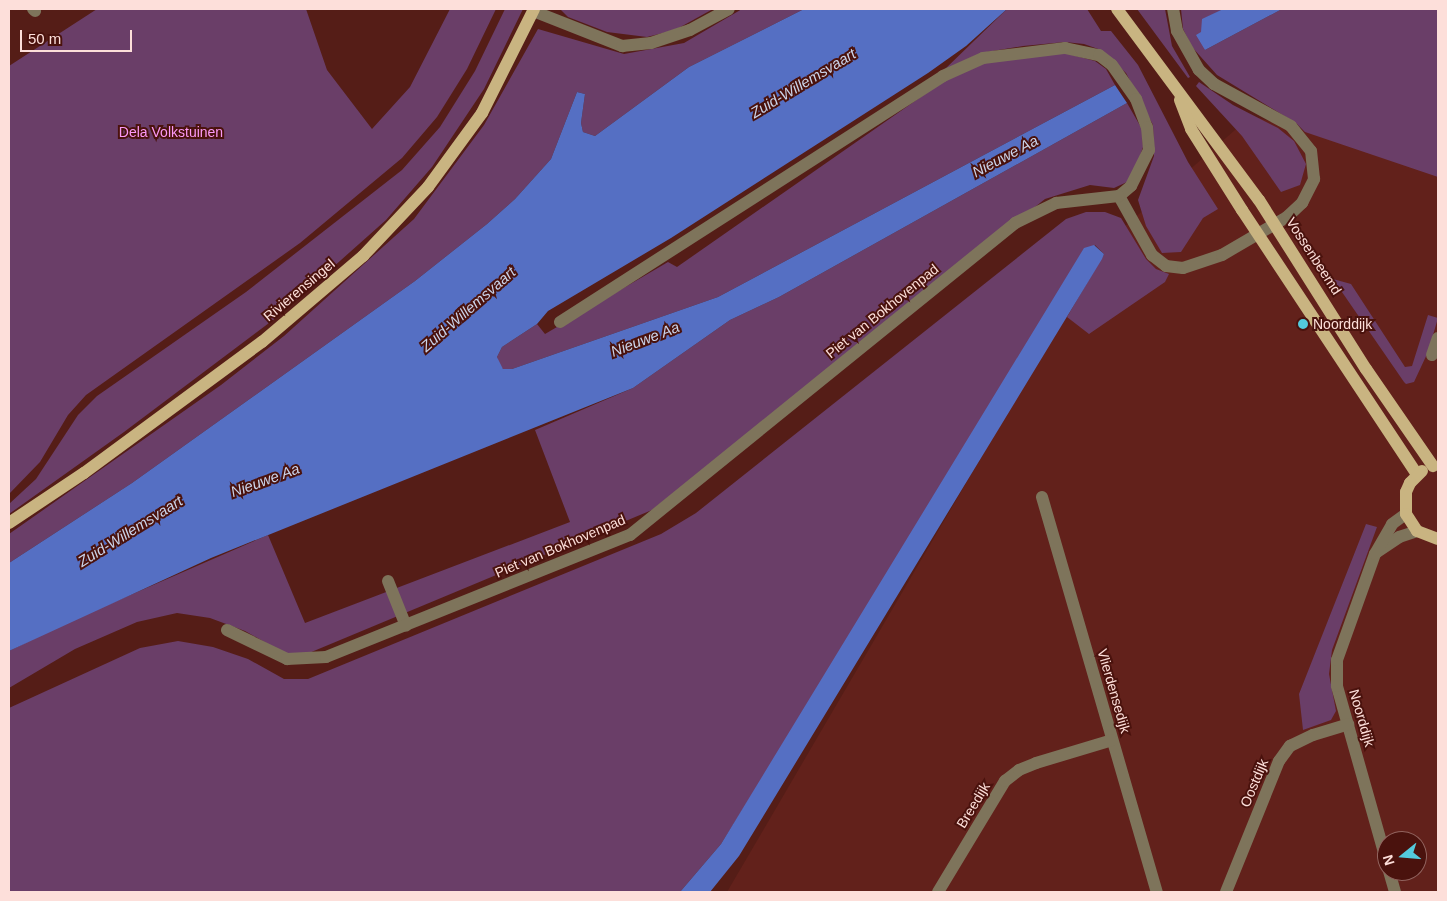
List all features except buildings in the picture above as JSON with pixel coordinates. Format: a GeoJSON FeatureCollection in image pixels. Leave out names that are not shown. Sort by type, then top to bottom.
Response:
{"type":"FeatureCollection","features":[{"type":"Feature","properties":{"kind":"main road","name":"Vossenbeemd"},"geometry":{"type":"LineString","coordinates":[[1117,9],[1177,93],[1199,116],[1275,224],[1366,369],[1436,466]]}},
{"type":"Feature","properties":{"kind":"main road","name":"Rivierensingel"},"geometry":{"type":"LineString","coordinates":[[9,523],[84,474],[262,342],[363,256],[428,187],[482,113],[533,10]]}},
{"type":"Feature","properties":{"kind":"main road","name":"Vossenbeemd"},"geometry":{"type":"LineString","coordinates":[[1177,93],[1191,129],[1417,474]]}},
{"type":"Feature","properties":{"kind":"main road"},"geometry":{"type":"LineString","coordinates":[[1436,466],[1417,474],[1406,492],[1406,514],[1417,531],[1438,539]]}},
{"type":"Feature","properties":{"kind":"street"},"geometry":{"type":"LineString","coordinates":[[533,10],[622,46],[651,43],[690,30],[729,9]]}},
{"type":"Feature","properties":{"kind":"street"},"geometry":{"type":"LineString","coordinates":[[560,322],[943,76],[983,58],[1065,48],[1099,55],[1112,65],[1136,99],[1147,127],[1149,150],[1134,180],[1119,196],[1152,255],[1166,266],[1183,268],[1200,264],[1275,224],[1302,203],[1310,188],[1314,173],[1311,151],[1291,126],[1214,84],[1199,70],[1177,31],[1173,9]]}},
{"type":"Feature","properties":{"kind":"street","name":"Piet van Bokhovenpad"},"geometry":{"type":"LineString","coordinates":[[227,630],[287,659],[326,657],[630,535],[1015,223],[1056,203],[1119,196]]}},
{"type":"Feature","properties":{"kind":"street"},"geometry":{"type":"LineString","coordinates":[[1432,355],[1438,338]]}},
{"type":"Feature","properties":{"kind":"street","name":"Vlierdensedijk"},"geometry":{"type":"LineString","coordinates":[[1042,497],[1157,892]]}},
{"type":"Feature","properties":{"kind":"street","name":"Noorddijk"},"geometry":{"type":"LineString","coordinates":[[1378,831],[1337,686],[1337,660],[1375,554],[1392,524],[1406,514]]}},
{"type":"Feature","properties":{"kind":"street"},"geometry":{"type":"LineString","coordinates":[[1375,554],[1398,537],[1417,531]]}},
{"type":"Feature","properties":{"kind":"street"},"geometry":{"type":"LineString","coordinates":[[388,581],[406,626]]}},
{"type":"Feature","properties":{"kind":"street","name":"Oostdijk"},"geometry":{"type":"LineString","coordinates":[[1226,892],[1279,761],[1290,746],[1313,735],[1348,724]]}},
{"type":"Feature","properties":{"kind":"street","name":"Breedijk"},"geometry":{"type":"LineString","coordinates":[[938,892],[1005,781],[1020,770],[1036,763],[1112,740]]}},
{"type":"Feature","properties":{"kind":"shaded area"},"geometry":{"type":"Polygon","coordinates":[[[1251,116],[1438,166],[1438,892],[727,892],[1107,242],[1251,116]]]}},
{"type":"Feature","properties":{"kind":"green space","name":"Dela Volkstuinen"},"geometry":{"type":"Polygon","coordinates":[[[97,9],[306,9],[327,70],[372,129],[410,87],[450,9],[496,9],[467,69],[437,117],[402,158],[300,243],[86,395],[68,415],[40,462],[9,494],[9,66],[97,9]]]}},
{"type":"Feature","properties":{"kind":"green space"},"geometry":{"type":"Polygon","coordinates":[[[505,9],[523,9],[484,89],[432,167],[386,220],[277,317],[124,432],[9,514],[9,504],[36,479],[78,415],[97,396],[246,292],[402,170],[440,127],[475,71],[505,9]]]}},
{"type":"Feature","properties":{"kind":"green space"},"geometry":{"type":"Polygon","coordinates":[[[560,9],[713,9],[675,30],[647,37],[607,32],[568,17],[560,9]]]}},
{"type":"Feature","properties":{"kind":"green space"},"geometry":{"type":"Polygon","coordinates":[[[742,9],[804,9],[689,67],[595,136],[583,132],[581,123],[585,94],[577,92],[551,159],[515,199],[487,224],[415,281],[132,483],[9,563],[9,534],[221,385],[284,336],[414,219],[484,125],[538,29],[624,54],[684,43],[742,9]]]}},
{"type":"Feature","properties":{"kind":"green space"},"geometry":{"type":"Polygon","coordinates":[[[1007,9],[1087,9],[1101,31],[1111,31],[1138,65],[1188,162],[1218,209],[1203,218],[1181,252],[1162,253],[1146,226],[1138,200],[1154,156],[1153,125],[1126,73],[1101,50],[1084,44],[1065,42],[1023,46],[981,53],[944,70],[1007,9]]]}},
{"type":"Feature","properties":{"kind":"green space"},"geometry":{"type":"Polygon","coordinates":[[[1137,9],[1165,9],[1172,46],[1190,77],[1188,78],[1137,9]]]}},
{"type":"Feature","properties":{"kind":"green space"},"geometry":{"type":"Polygon","coordinates":[[[1181,9],[1223,9],[1202,20],[1205,50],[1282,9],[1438,9],[1438,177],[1305,132],[1296,123],[1217,75],[1192,47],[1183,29],[1181,9]]]}},
{"type":"Feature","properties":{"kind":"green space"},"geometry":{"type":"Polygon","coordinates":[[[1065,53],[1095,61],[1106,69],[1115,85],[718,297],[512,369],[503,369],[499,364],[497,357],[502,347],[537,324],[545,334],[668,262],[677,267],[948,78],[984,63],[1065,53]]]}},
{"type":"Feature","properties":{"kind":"green space"},"geometry":{"type":"Polygon","coordinates":[[[1199,82],[1233,105],[1278,128],[1294,141],[1306,164],[1300,185],[1281,192],[1242,136],[1196,86],[1199,82]]]}},
{"type":"Feature","properties":{"kind":"green space"},"geometry":{"type":"Polygon","coordinates":[[[1127,103],[1142,129],[1143,147],[1137,165],[1127,182],[1114,188],[1090,185],[1045,199],[652,510],[309,653],[291,657],[245,631],[210,618],[177,613],[137,622],[75,649],[9,688],[9,651],[66,623],[268,535],[305,623],[570,522],[535,430],[633,388],[730,320],[779,297],[1127,103]]]}},
{"type":"Feature","properties":{"kind":"green space"},"geometry":{"type":"Polygon","coordinates":[[[1086,212],[1105,212],[1121,218],[1146,259],[1156,269],[1169,274],[1165,282],[1089,334],[1067,317],[1104,254],[1095,245],[721,844],[680,892],[9,892],[9,708],[140,648],[178,641],[213,647],[248,659],[284,679],[308,679],[661,534],[696,513],[1066,219],[1086,212]]]}},
{"type":"Feature","properties":{"kind":"green space"},"geometry":{"type":"Polygon","coordinates":[[[1333,279],[1351,284],[1405,367],[1412,366],[1428,315],[1438,318],[1428,352],[1414,382],[1406,384],[1404,382],[1333,279]]]}},
{"type":"Feature","properties":{"kind":"green space"},"geometry":{"type":"Polygon","coordinates":[[[1366,524],[1377,527],[1332,650],[1329,674],[1336,711],[1331,720],[1303,730],[1299,694],[1366,524]]]}},
{"type":"Feature","properties":{"kind":"water"},"geometry":{"type":"Polygon","coordinates":[[[804,9],[1007,9],[966,46],[928,73],[671,238],[548,311],[537,324],[502,347],[497,357],[503,369],[512,369],[718,297],[1115,85],[1127,103],[779,297],[730,320],[633,388],[211,558],[9,651],[9,563],[132,483],[415,281],[487,224],[515,199],[551,159],[577,92],[585,94],[581,123],[583,132],[595,136],[689,67],[804,9]]]}},
{"type":"Feature","properties":{"kind":"water"},"geometry":{"type":"Polygon","coordinates":[[[1223,9],[1282,9],[1205,50],[1196,35],[1201,32],[1202,19],[1223,9]]]}},
{"type":"Feature","properties":{"kind":"water"},"geometry":{"type":"Polygon","coordinates":[[[1094,245],[1104,254],[1102,259],[739,856],[710,892],[680,892],[721,844],[1084,248],[1094,245]]]}},
{"type":"Feature","properties":{"kind":"place","name":"Noorddijk"},"geometry":{"type":"Point","coordinates":[1303,324]}},
{"type":"Feature","properties":{"kind":"water label","name":"Zuid-Willemsvaart"},"geometry":{"type":"Point","coordinates":[803,83]}},
{"type":"Feature","properties":{"kind":"water label","name":"Nieuwe Aa"},"geometry":{"type":"Point","coordinates":[1005,156]}},
{"type":"Feature","properties":{"kind":"water label","name":"Zuid-Willemsvaart"},"geometry":{"type":"Point","coordinates":[468,309]}},
{"type":"Feature","properties":{"kind":"water label","name":"Nieuwe Aa"},"geometry":{"type":"Point","coordinates":[645,339]}},
{"type":"Feature","properties":{"kind":"water label","name":"Nieuwe Aa"},"geometry":{"type":"Point","coordinates":[265,480]}},
{"type":"Feature","properties":{"kind":"water label","name":"Zuid-Willemsvaart"},"geometry":{"type":"Point","coordinates":[130,531]}}]}
